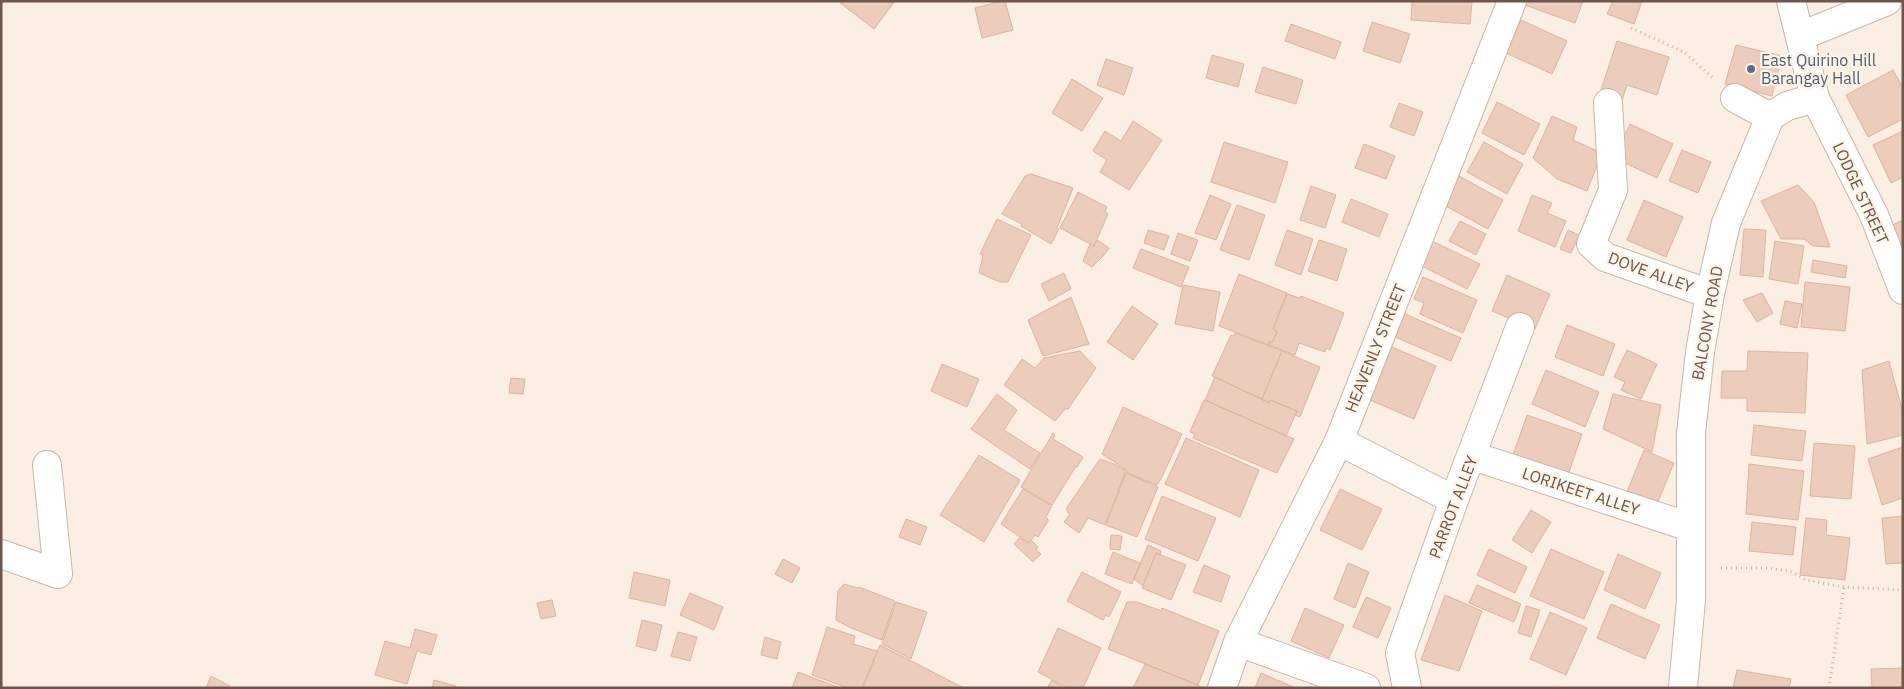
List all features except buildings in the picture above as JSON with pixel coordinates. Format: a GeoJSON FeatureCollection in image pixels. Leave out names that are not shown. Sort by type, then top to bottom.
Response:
{"type":"FeatureCollection","features":[{"type":"Feature","properties":{"kind":"street","name":"HEAVENLY STREET"},"geometry":{"type":"LineString","coordinates":[[1222,688],[1238,642],[1338,441],[1512,1]]}},
{"type":"Feature","properties":{"kind":"street"},"geometry":{"type":"LineString","coordinates":[[1735,98],[1770,116],[1787,106],[1815,98],[1791,1]]}},
{"type":"Feature","properties":{"kind":"street"},"geometry":{"type":"LineString","coordinates":[[1801,36],[1887,1]]}},
{"type":"Feature","properties":{"kind":"street","name":"LODGE STREET"},"geometry":{"type":"LineString","coordinates":[[1815,98],[1874,215],[1903,290]]}},
{"type":"Feature","properties":{"kind":"street","name":"DOVE ALLEY"},"geometry":{"type":"LineString","coordinates":[[1608,103],[1613,190],[1591,244],[1605,258],[1710,294]]}},
{"type":"Feature","properties":{"kind":"street","name":"BALCONY ROAD"},"geometry":{"type":"LineString","coordinates":[[1683,688],[1691,600],[1691,433],[1700,352],[1710,294],[1726,223],[1770,116]]}},
{"type":"Feature","properties":{"kind":"street","name":"PARROT ALLEY"},"geometry":{"type":"LineString","coordinates":[[1407,688],[1400,653],[1454,500],[1520,327]]}},
{"type":"Feature","properties":{"kind":"street"},"geometry":{"type":"LineString","coordinates":[[1338,441],[1454,500]]}},
{"type":"Feature","properties":{"kind":"street","name":"LORIKEET ALLEY"},"geometry":{"type":"LineString","coordinates":[[1472,456],[1690,527]]}},
{"type":"Feature","properties":{"kind":"street"},"geometry":{"type":"LineString","coordinates":[[1,554],[58,574],[47,465]]}},
{"type":"Feature","properties":{"kind":"street"},"geometry":{"type":"LineString","coordinates":[[1238,642],[1366,688]]}},
{"type":"Feature","properties":{"kind":"path"},"geometry":{"type":"LineString","coordinates":[[1631,28],[1684,52],[1735,98]]}},
{"type":"Feature","properties":{"kind":"path"},"geometry":{"type":"LineString","coordinates":[[1720,568],[1766,568],[1790,571],[1806,580],[1844,587],[1903,590]]}},
{"type":"Feature","properties":{"kind":"path"},"geometry":{"type":"LineString","coordinates":[[1828,688],[1844,587]]}},
{"type":"Feature","properties":{"kind":"place","name":"East Quirino Hill Barangay Hall"},"geometry":{"type":"Point","coordinates":[1751,69]}}]}
